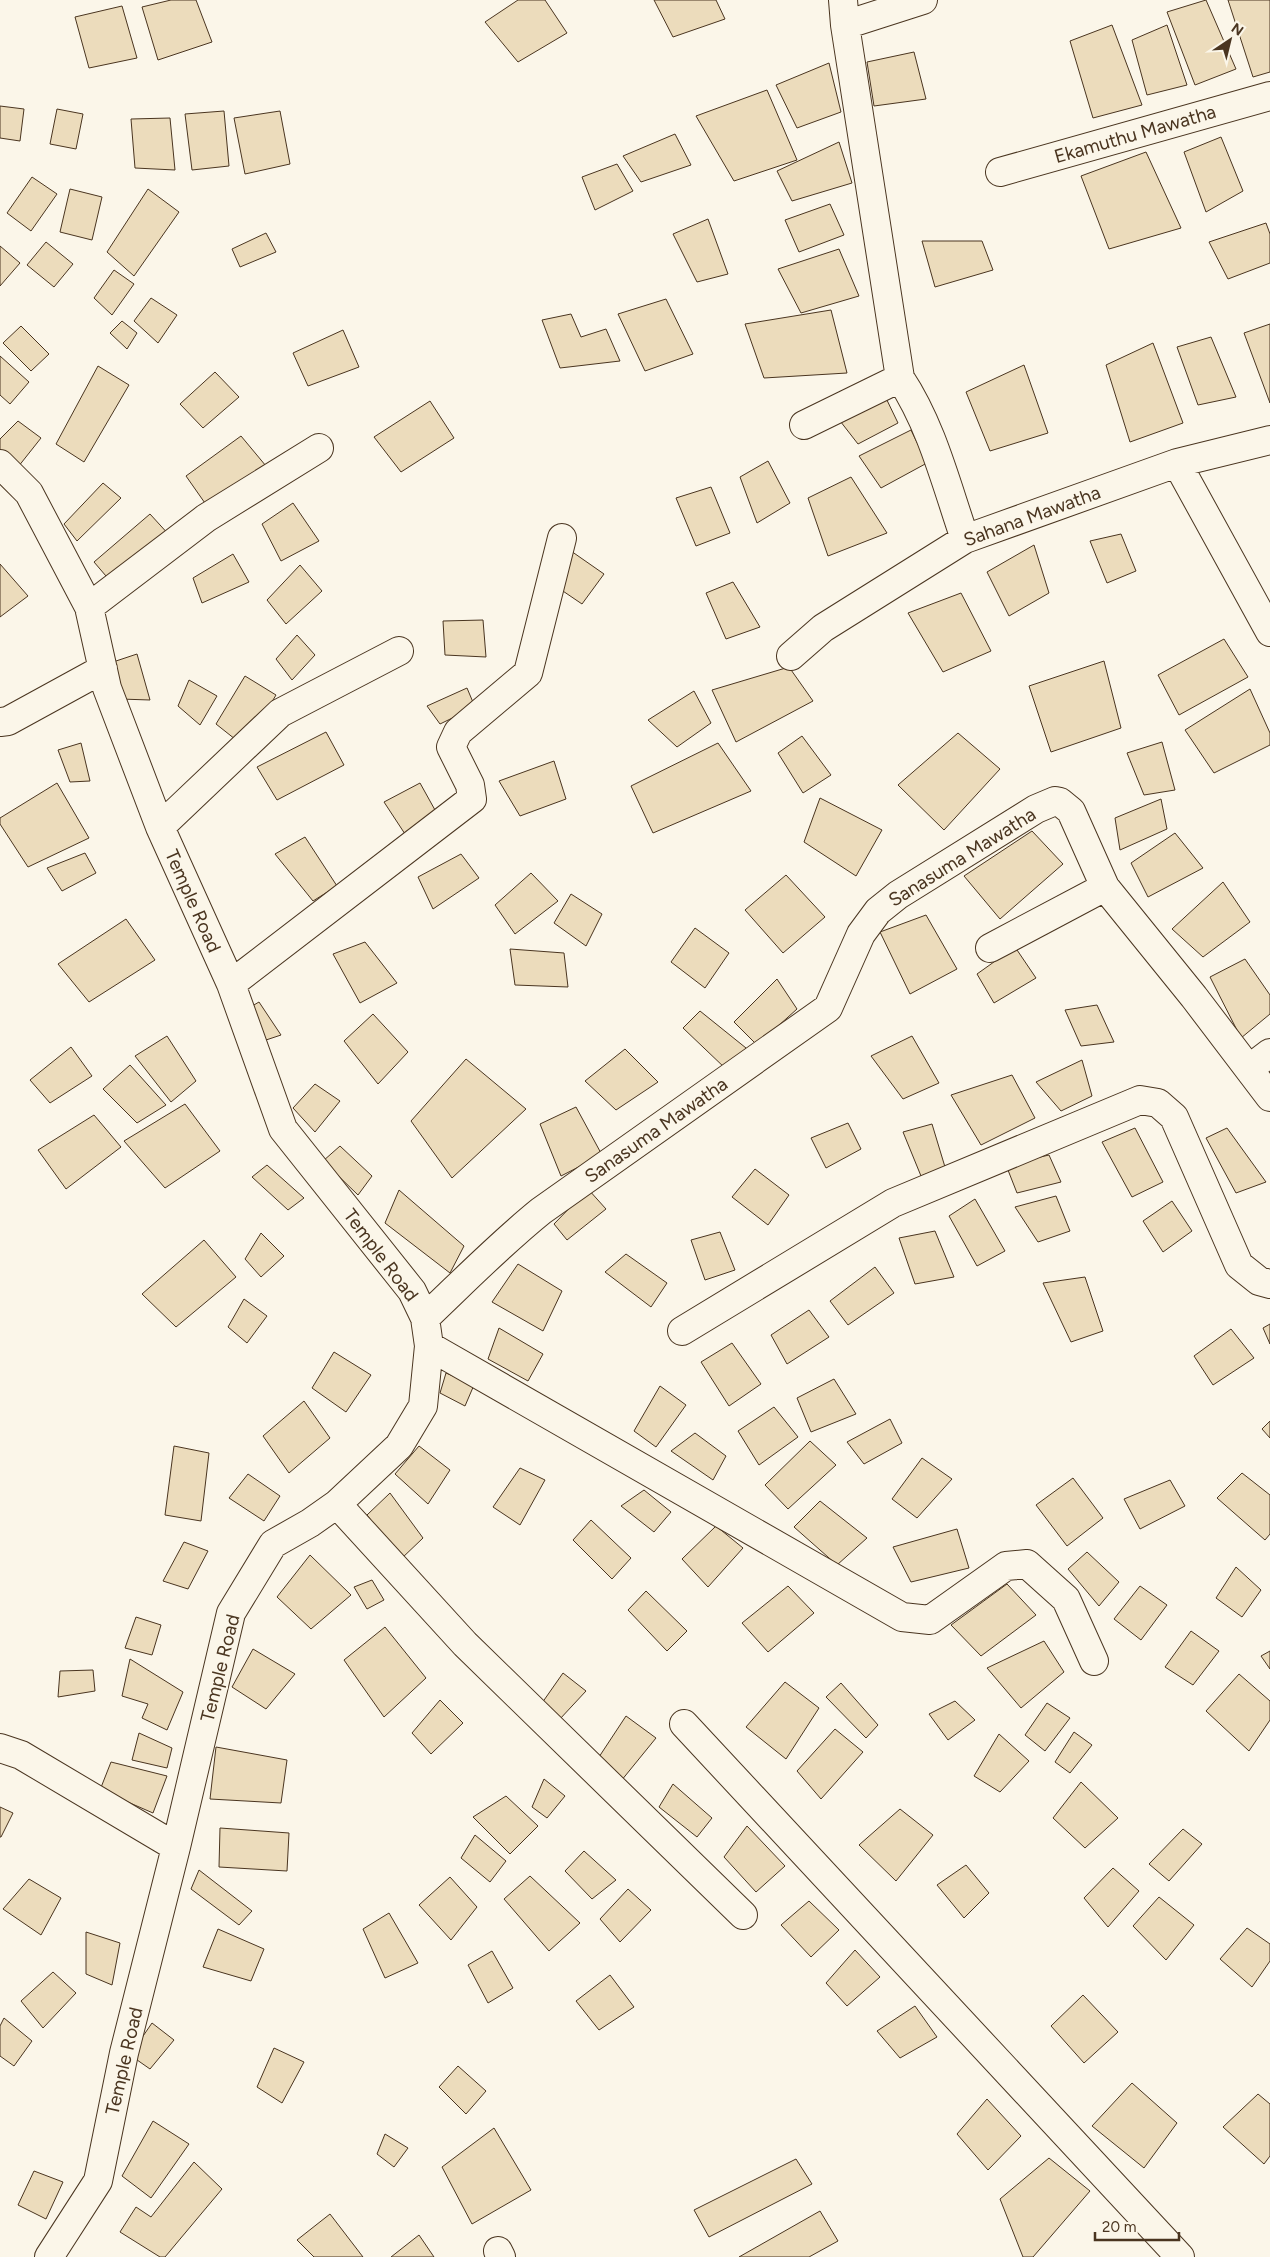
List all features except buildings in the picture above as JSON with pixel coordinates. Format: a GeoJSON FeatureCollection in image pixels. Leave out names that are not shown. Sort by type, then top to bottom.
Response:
{"type":"FeatureCollection","features":[{"type":"Feature","properties":{"kind":"street"},"geometry":{"type":"LineString","coordinates":[[923,0],[844,12],[900,378],[912,396],[928,432],[964,539]]}},
{"type":"Feature","properties":{"kind":"street","name":"Ekamuthu Mawatha"},"geometry":{"type":"LineString","coordinates":[[1000,172],[1270,96]]}},
{"type":"Feature","properties":{"kind":"street"},"geometry":{"type":"LineString","coordinates":[[804,425],[900,378]]}},
{"type":"Feature","properties":{"kind":"street","name":"Sahana Mawatha"},"geometry":{"type":"LineString","coordinates":[[791,656],[823,628],[964,539],[1177,463],[1270,440]]}},
{"type":"Feature","properties":{"kind":"street"},"geometry":{"type":"LineString","coordinates":[[88,606],[206,518],[319,448]]}},
{"type":"Feature","properties":{"kind":"street"},"geometry":{"type":"LineString","coordinates":[[1177,463],[1270,632]]}},
{"type":"Feature","properties":{"kind":"street","name":"Temple Road"},"geometry":{"type":"LineString","coordinates":[[0,464],[29,493],[88,606],[107,688],[160,827],[231,984],[283,1129],[412,1291],[425,1318],[429,1346],[424,1406],[399,1446],[337,1504],[310,1523],[273,1544],[231,1613],[176,1847],[124,2053],[98,2181],[49,2257]]}},
{"type":"Feature","properties":{"kind":"street"},"geometry":{"type":"LineString","coordinates":[[231,984],[472,799],[470,785],[451,747],[458,732],[528,673],[562,538]]}},
{"type":"Feature","properties":{"kind":"street"},"geometry":{"type":"LineString","coordinates":[[160,827],[280,713],[399,651]]}},
{"type":"Feature","properties":{"kind":"street"},"geometry":{"type":"LineString","coordinates":[[0,722],[8,721],[102,669]]}},
{"type":"Feature","properties":{"kind":"street","name":"Sanasuma Mawatha"},"geometry":{"type":"LineString","coordinates":[[425,1318],[508,1238],[541,1211],[828,1008],[861,934],[878,911],[898,895],[1036,809],[1055,801],[1060,802],[1071,811],[1105,887],[1194,997],[1260,1061],[1270,1096]]}},
{"type":"Feature","properties":{"kind":"street"},"geometry":{"type":"LineString","coordinates":[[990,948],[1105,887]]}},
{"type":"Feature","properties":{"kind":"street"},"geometry":{"type":"LineString","coordinates":[[682,1331],[893,1203],[1140,1100],[1158,1103],[1174,1117],[1239,1265],[1259,1281],[1270,1284]]}},
{"type":"Feature","properties":{"kind":"street"},"geometry":{"type":"LineString","coordinates":[[429,1346],[902,1617],[930,1620],[1006,1566],[1027,1564],[1066,1599],[1094,1661]]}},
{"type":"Feature","properties":{"kind":"street"},"geometry":{"type":"LineString","coordinates":[[337,1504],[465,1644],[743,1915]]}},
{"type":"Feature","properties":{"kind":"street"},"geometry":{"type":"LineString","coordinates":[[684,1724],[1180,2257]]}},
{"type":"Feature","properties":{"kind":"street"},"geometry":{"type":"LineString","coordinates":[[0,1748],[21,1756],[176,1847]]}}]}
